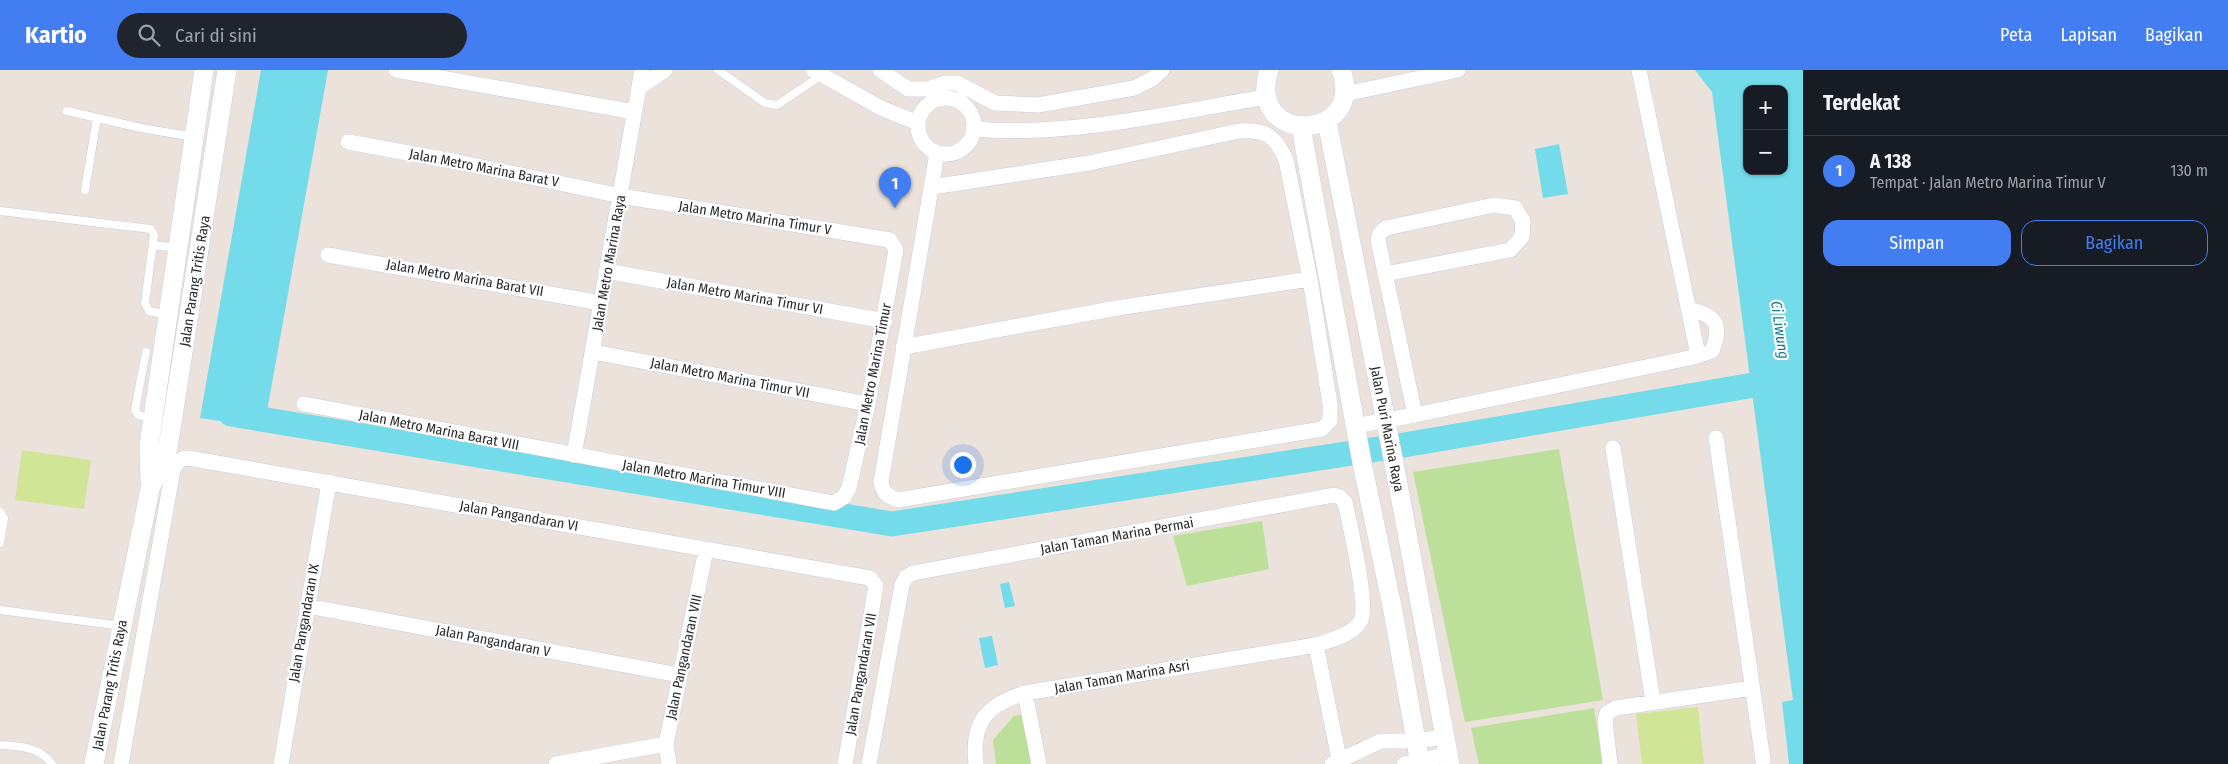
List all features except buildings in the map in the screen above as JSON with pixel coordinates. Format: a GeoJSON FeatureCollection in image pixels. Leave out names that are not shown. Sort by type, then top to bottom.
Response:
{"type":"FeatureCollection","features":[{"type":"Feature","properties":{"kind":"street","name":"Jalan Parang Tritis Raya"},"geometry":{"type":"LineString","coordinates":[[150,489],[149,444],[204,70]]}},
{"type":"Feature","properties":{"kind":"street","name":"Jalan Parang Tritis Raya"},"geometry":{"type":"LineString","coordinates":[[94,764],[150,489],[168,448],[227,70]]}},
{"type":"Feature","properties":{"kind":"street"},"geometry":{"type":"LineString","coordinates":[[396,70],[635,112]]}},
{"type":"Feature","properties":{"kind":"street","name":"Jalan Metro Marina Raya"},"geometry":{"type":"LineString","coordinates":[[574,455],[642,70]]}},
{"type":"Feature","properties":{"kind":"street"},"geometry":{"type":"LineString","coordinates":[[640,87],[665,70]]}},
{"type":"Feature","properties":{"kind":"street"},"geometry":{"type":"LineString","coordinates":[[880,70],[908,89],[957,83],[995,103],[1038,105],[1134,88],[1152,79],[1162,70]]}},
{"type":"Feature","properties":{"kind":"street"},"geometry":{"type":"LineString","coordinates":[[1269,70],[1265,83],[1266,97],[1271,108],[1279,118],[1301,128],[1314,127],[1327,121],[1335,114],[1345,94],[1342,70]]}},
{"type":"Feature","properties":{"kind":"street"},"geometry":{"type":"LineString","coordinates":[[1345,94],[1458,70]]}},
{"type":"Feature","properties":{"kind":"street"},"geometry":{"type":"LineString","coordinates":[[1639,70],[1697,350],[1694,357]]}},
{"type":"Feature","properties":{"kind":"street"},"geometry":{"type":"LineString","coordinates":[[817,73],[881,108],[918,123]]}},
{"type":"Feature","properties":{"kind":"street"},"geometry":{"type":"LineString","coordinates":[[974,129],[1006,132],[1069,129],[1266,97]]}},
{"type":"Feature","properties":{"kind":"street"},"geometry":{"type":"LineString","coordinates":[[942,98],[955,100],[966,106],[972,117],[974,129],[967,144],[961,150],[945,154],[937,153],[926,146],[919,136],[918,123],[922,112],[931,102],[942,98]]}},
{"type":"Feature","properties":{"kind":"street","name":"Jalan Puri Marina Raya"},"geometry":{"type":"LineString","coordinates":[[1327,121],[1448,752],[1415,757],[1381,741],[1337,762]]}},
{"type":"Feature","properties":{"kind":"street"},"geometry":{"type":"LineString","coordinates":[[1301,128],[1355,426],[1393,611],[1415,757]]}},
{"type":"Feature","properties":{"kind":"street"},"geometry":{"type":"LineString","coordinates":[[932,187],[1089,164],[1252,130],[1266,134],[1280,146],[1286,160],[1310,279],[1332,416],[1330,421],[1324,428],[898,500],[883,491],[881,482],[937,153]]}},
{"type":"Feature","properties":{"kind":"street","name":"Jalan Metro Marina Barat V"},"geometry":{"type":"LineString","coordinates":[[348,142],[458,162],[621,196]]}},
{"type":"Feature","properties":{"kind":"street","name":"Jalan Metro Marina Timur V"},"geometry":{"type":"LineString","coordinates":[[621,196],[890,240]]}},
{"type":"Feature","properties":{"kind":"street"},"geometry":{"type":"LineString","coordinates":[[1385,274],[1510,250],[1522,237],[1523,221],[1515,208],[1494,205],[1386,228],[1380,233],[1378,240],[1385,274],[1415,415]]}},
{"type":"Feature","properties":{"kind":"street","name":"Jalan Metro Marina Timur"},"geometry":{"type":"LineString","coordinates":[[834,503],[844,497],[849,488],[868,404],[896,250],[890,240]]}},
{"type":"Feature","properties":{"kind":"street","name":"Jalan Metro Marina Barat VII"},"geometry":{"type":"LineString","coordinates":[[328,255],[601,303]]}},
{"type":"Feature","properties":{"kind":"street","name":"Jalan Metro Marina Timur VI"},"geometry":{"type":"LineString","coordinates":[[606,271],[884,321]]}},
{"type":"Feature","properties":{"kind":"street"},"geometry":{"type":"LineString","coordinates":[[903,347],[1116,308],[1310,279]]}},
{"type":"Feature","properties":{"kind":"street"},"geometry":{"type":"LineString","coordinates":[[1355,426],[1387,430],[1415,415],[1694,357],[1712,351],[1717,338],[1717,325],[1713,318],[1704,312],[1688,309]]}},
{"type":"Feature","properties":{"kind":"street","name":"Jalan Metro Marina Timur VII"},"geometry":{"type":"LineString","coordinates":[[593,352],[868,404]]}},
{"type":"Feature","properties":{"kind":"street","name":"Jalan Metro Marina Barat VIII"},"geometry":{"type":"LineString","coordinates":[[304,404],[574,455]]}},
{"type":"Feature","properties":{"kind":"street"},"geometry":{"type":"LineString","coordinates":[[1716,438],[1763,760]]}},
{"type":"Feature","properties":{"kind":"street"},"geometry":{"type":"LineString","coordinates":[[1613,448],[1653,701]]}},
{"type":"Feature","properties":{"kind":"street","name":"Jalan Metro Marina Timur VIII"},"geometry":{"type":"LineString","coordinates":[[574,455],[834,503]]}},
{"type":"Feature","properties":{"kind":"street","name":"Jalan Pangandaran VI"},"geometry":{"type":"LineString","coordinates":[[121,764],[172,475],[177,462],[181,458],[329,482],[706,550],[866,576],[875,583]]}},
{"type":"Feature","properties":{"kind":"street","name":"Jalan Pangandaran IX"},"geometry":{"type":"LineString","coordinates":[[281,764],[329,482]]}},
{"type":"Feature","properties":{"kind":"street"},"geometry":{"type":"LineString","coordinates":[[1368,493],[1398,486]]}},
{"type":"Feature","properties":{"kind":"street","name":"Jalan Taman Marina Permai"},"geometry":{"type":"LineString","coordinates":[[869,764],[902,585],[906,577],[913,573],[1334,495],[1340,496],[1345,502],[1364,614],[1360,622],[1352,630],[1335,639],[1316,644]]}},
{"type":"Feature","properties":{"kind":"street","name":"Jalan Pangandaran VIII"},"geometry":{"type":"LineString","coordinates":[[669,764],[666,744],[706,550]]}},
{"type":"Feature","properties":{"kind":"street","name":"Jalan Pangandaran VII"},"geometry":{"type":"LineString","coordinates":[[845,764],[875,583]]}},
{"type":"Feature","properties":{"kind":"street","name":"Jalan Pangandaran V"},"geometry":{"type":"LineString","coordinates":[[307,606],[679,676]]}},
{"type":"Feature","properties":{"kind":"street"},"geometry":{"type":"LineString","coordinates":[[1316,644],[1337,762]]}},
{"type":"Feature","properties":{"kind":"street","name":"Jalan Taman Marina Asri"},"geometry":{"type":"LineString","coordinates":[[976,764],[973,743],[978,729],[988,711],[1004,700],[1025,693],[1316,644]]}},
{"type":"Feature","properties":{"kind":"street"},"geometry":{"type":"LineString","coordinates":[[1610,764],[1605,721],[1608,714],[1616,708],[1653,701],[1752,688]]}},
{"type":"Feature","properties":{"kind":"street"},"geometry":{"type":"LineString","coordinates":[[1025,693],[1039,764]]}},
{"type":"Feature","properties":{"kind":"street"},"geometry":{"type":"LineString","coordinates":[[556,764],[666,744]]}},
{"type":"Feature","properties":{"kind":"lane"},"geometry":{"type":"LineString","coordinates":[[718,70],[765,103],[776,105],[817,73]]}},
{"type":"Feature","properties":{"kind":"lane"},"geometry":{"type":"LineString","coordinates":[[67,111],[141,128],[194,137]]}},
{"type":"Feature","properties":{"kind":"lane"},"geometry":{"type":"LineString","coordinates":[[85,190],[97,118]]}},
{"type":"Feature","properties":{"kind":"lane"},"geometry":{"type":"LineString","coordinates":[[0,210],[152,229],[154,235],[146,303],[149,311],[168,315]]}},
{"type":"Feature","properties":{"kind":"lane"},"geometry":{"type":"LineString","coordinates":[[153,245],[178,248]]}},
{"type":"Feature","properties":{"kind":"lane"},"geometry":{"type":"LineString","coordinates":[[146,352],[135,410],[138,415],[153,419]]}},
{"type":"Feature","properties":{"kind":"lane"},"geometry":{"type":"LineString","coordinates":[[0,512],[4,518],[0,543]]}},
{"type":"Feature","properties":{"kind":"lane"},"geometry":{"type":"LineString","coordinates":[[0,610],[122,626]]}},
{"type":"Feature","properties":{"kind":"lane"},"geometry":{"type":"LineString","coordinates":[[0,744],[25,747],[42,753],[52,764]]}},
{"type":"Feature","properties":{"kind":"green space"},"geometry":{"type":"Polygon","coordinates":[[[1559,449],[1603,700],[1465,722],[1413,472],[1559,449]]]}},
{"type":"Feature","properties":{"kind":"green space"},"geometry":{"type":"Polygon","coordinates":[[[22,450],[91,460],[84,509],[15,500],[22,450]]]}},
{"type":"Feature","properties":{"kind":"green space"},"geometry":{"type":"Polygon","coordinates":[[[1262,521],[1269,569],[1187,586],[1173,536],[1262,521]]]}},
{"type":"Feature","properties":{"kind":"green space"},"geometry":{"type":"Polygon","coordinates":[[[1698,707],[1704,764],[1642,764],[1636,714],[1698,707]]]}},
{"type":"Feature","properties":{"kind":"green space"},"geometry":{"type":"Polygon","coordinates":[[[1594,708],[1603,764],[1479,764],[1471,728],[1594,708]]]}},
{"type":"Feature","properties":{"kind":"green space"},"geometry":{"type":"Polygon","coordinates":[[[1030,713],[1038,764],[996,764],[993,740],[1014,716],[1030,713]]]}},
{"type":"Feature","properties":{"kind":"water"},"geometry":{"type":"Polygon","coordinates":[[[261,70],[328,70],[264,428],[200,418],[261,70]]]}},
{"type":"Feature","properties":{"kind":"water","name":"Ci Liwung"},"geometry":{"type":"Polygon","coordinates":[[[1695,70],[1803,70],[1803,764],[1789,764],[1782,702],[1793,700],[1712,92],[1695,70]]]}},
{"type":"Feature","properties":{"kind":"water"},"geometry":{"type":"Polygon","coordinates":[[[1559,144],[1568,194],[1543,198],[1535,149],[1559,144]]]}},
{"type":"Feature","properties":{"kind":"water"},"geometry":{"type":"Polygon","coordinates":[[[1009,582],[1015,606],[1005,608],[1000,584],[1009,582]]]}},
{"type":"Feature","properties":{"kind":"water"},"geometry":{"type":"Polygon","coordinates":[[[992,636],[998,665],[985,668],[979,638],[992,636]]]}},
{"type":"Feature","properties":{"kind":"waterway"},"geometry":{"type":"LineString","coordinates":[[231,414],[892,524],[1404,445],[1783,380]]}},
{"type":"Feature","properties":{"kind":"place","name":"A 138"},"geometry":{"type":"Point","coordinates":[895,208]}}]}
